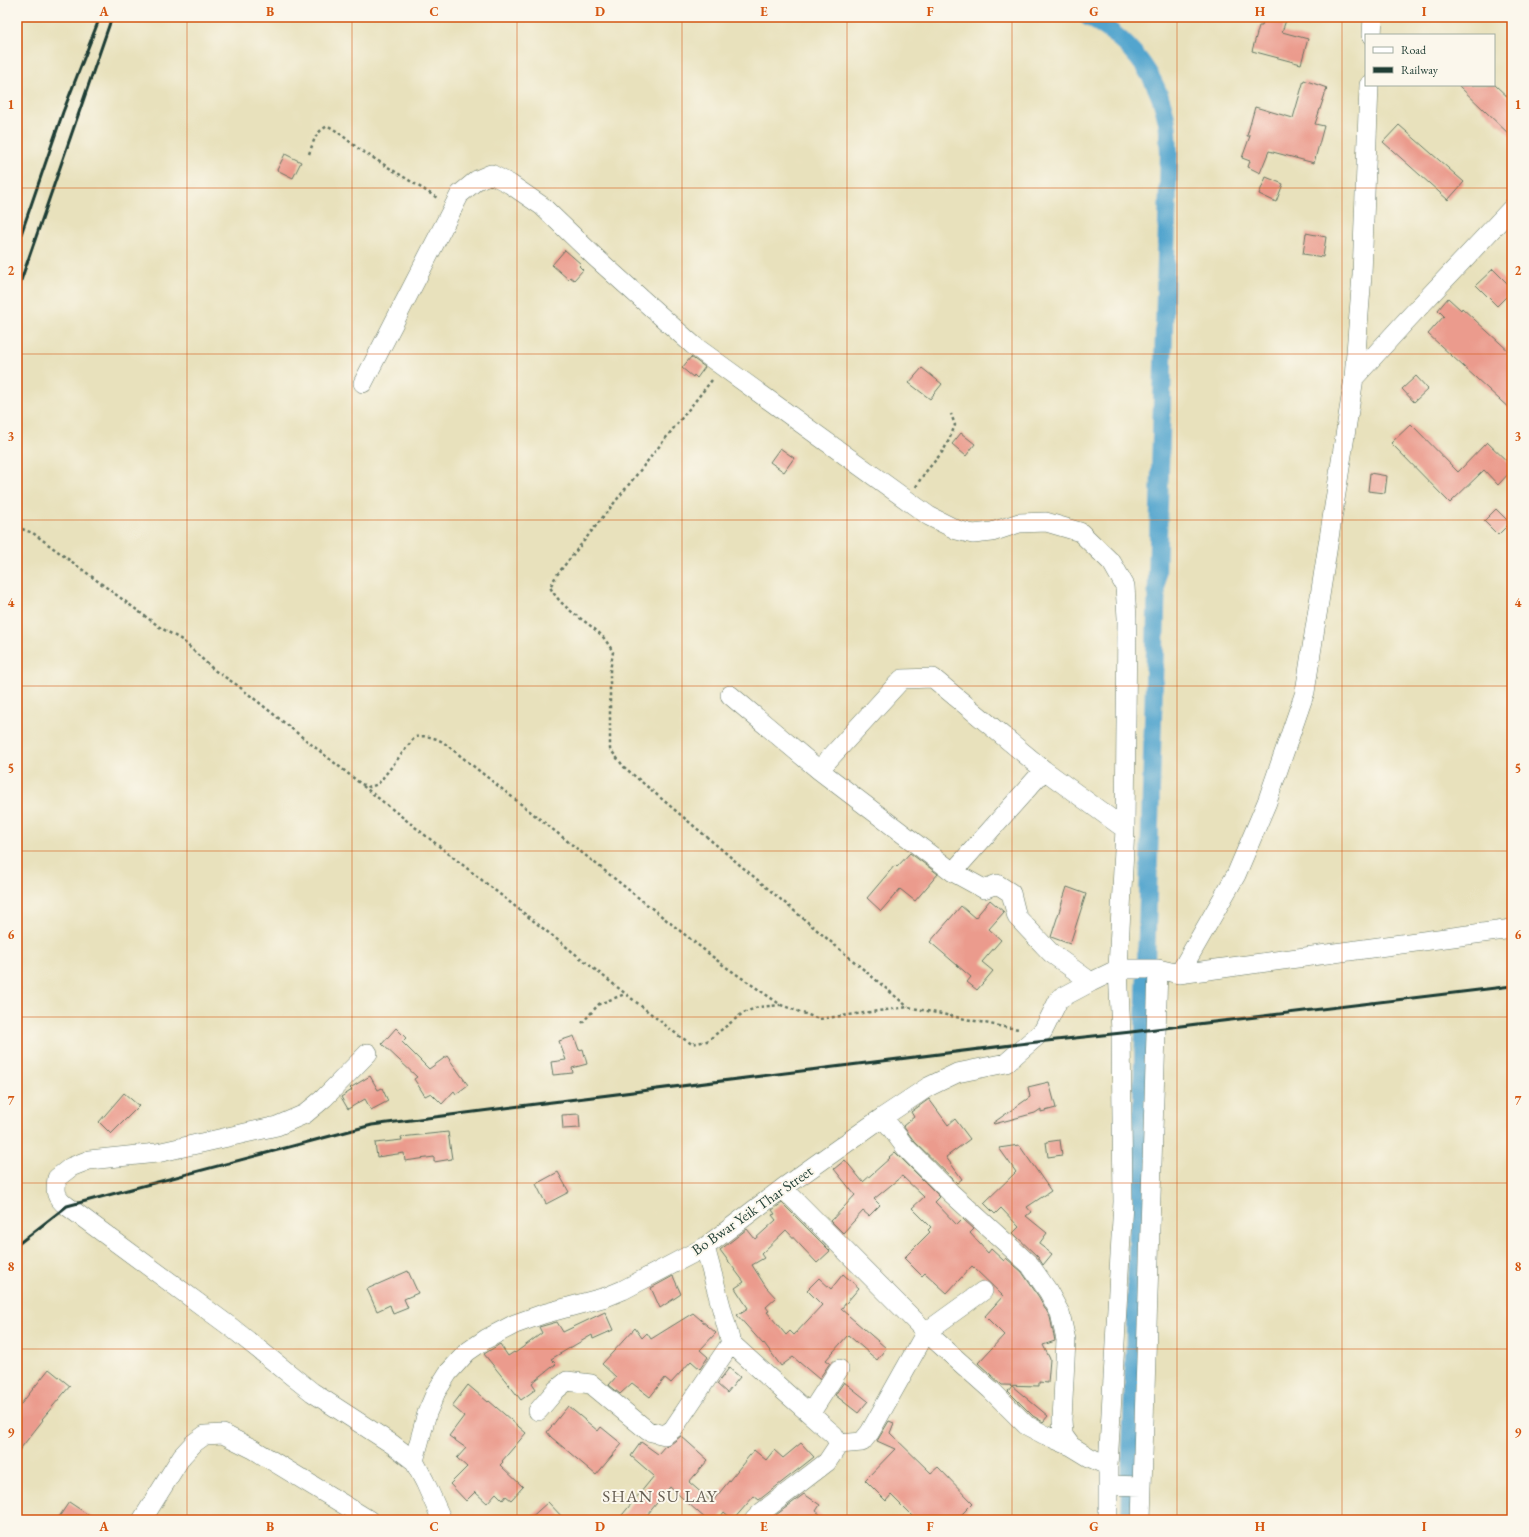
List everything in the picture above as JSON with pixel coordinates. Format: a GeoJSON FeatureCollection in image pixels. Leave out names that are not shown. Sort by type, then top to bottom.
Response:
{"type":"FeatureCollection","features":[{"type":"Feature","properties":{"kind":"street"},"geometry":{"type":"LineString","coordinates":[[1372,34],[1373,17]]}},
{"type":"Feature","properties":{"kind":"street"},"geometry":{"type":"LineString","coordinates":[[1179,974],[1236,875],[1267,802],[1305,692],[1354,378],[1362,275],[1369,86]]}},
{"type":"Feature","properties":{"kind":"street"},"geometry":{"type":"LineString","coordinates":[[363,383],[460,194],[477,180],[491,174],[510,184],[542,206],[595,257],[693,345],[929,516],[957,530],[973,534],[992,532],[1019,523],[1046,522],[1080,532],[1112,563],[1125,586],[1127,618],[1125,829],[1126,969],[1121,1032],[1123,1202],[1108,1466]]}},
{"type":"Feature","properties":{"kind":"street"},"geometry":{"type":"LineString","coordinates":[[1354,378],[1512,208]]}},
{"type":"Feature","properties":{"kind":"street"},"geometry":{"type":"LineString","coordinates":[[819,770],[902,679],[933,678],[1044,770],[1125,829]]}},
{"type":"Feature","properties":{"kind":"street"},"geometry":{"type":"LineString","coordinates":[[730,695],[819,770],[953,872],[984,888],[997,884],[1011,893],[1017,917],[1051,953],[1091,982]]}},
{"type":"Feature","properties":{"kind":"street"},"geometry":{"type":"LineString","coordinates":[[953,872],[1044,770]]}},
{"type":"Feature","properties":{"kind":"street"},"geometry":{"type":"LineString","coordinates":[[1126,969],[1158,970],[1179,974],[1512,929]]}},
{"type":"Feature","properties":{"kind":"street","name":"Bo Bwar Yeik Thar Street"},"geometry":{"type":"LineString","coordinates":[[414,1461],[427,1414],[436,1392],[448,1373],[467,1352],[486,1339],[514,1324],[543,1314],[606,1297],[623,1290],[705,1247],[784,1188],[883,1117],[928,1087],[957,1073],[1006,1063],[1028,1042],[1043,1031],[1059,999],[1091,982],[1126,969]]}},
{"type":"Feature","properties":{"kind":"street"},"geometry":{"type":"LineString","coordinates":[[1108,1520],[1126,1486],[1158,970]]}},
{"type":"Feature","properties":{"kind":"street"},"geometry":{"type":"LineString","coordinates":[[368,1053],[337,1086],[305,1114],[277,1126],[157,1153],[89,1160],[71,1167],[57,1178],[55,1191],[62,1202],[67,1206],[232,1328],[312,1392],[392,1444],[414,1461],[442,1520]]}},
{"type":"Feature","properties":{"kind":"street"},"geometry":{"type":"LineString","coordinates":[[883,1117],[906,1148],[1030,1265],[1060,1312],[1066,1340],[1062,1420],[1063,1435],[1071,1446]]}},
{"type":"Feature","properties":{"kind":"street"},"geometry":{"type":"LineString","coordinates":[[784,1188],[926,1332],[991,1390],[1026,1425],[1071,1446],[1108,1466],[1126,1486],[1141,1520]]}},
{"type":"Feature","properties":{"kind":"street"},"geometry":{"type":"LineString","coordinates":[[705,1247],[731,1343],[834,1435],[839,1444]]}},
{"type":"Feature","properties":{"kind":"street"},"geometry":{"type":"LineString","coordinates":[[839,1444],[862,1442],[870,1432],[926,1332],[983,1291]]}},
{"type":"Feature","properties":{"kind":"street"},"geometry":{"type":"LineString","coordinates":[[538,1411],[556,1390],[567,1381],[591,1384],[648,1431],[665,1435],[673,1429],[731,1343]]}},
{"type":"Feature","properties":{"kind":"street"},"geometry":{"type":"LineString","coordinates":[[810,1414],[839,1369]]}},
{"type":"Feature","properties":{"kind":"street"},"geometry":{"type":"LineString","coordinates":[[142,1520],[182,1456],[194,1443],[205,1435],[223,1434],[253,1449],[369,1520]]}},
{"type":"Feature","properties":{"kind":"street"},"geometry":{"type":"LineString","coordinates":[[754,1520],[762,1512],[827,1462],[839,1444]]}},
{"type":"Feature","properties":{"kind":"path"},"geometry":{"type":"LineString","coordinates":[[309,154],[320,130],[328,126],[339,131],[346,140],[438,198],[449,201],[460,194]]}},
{"type":"Feature","properties":{"kind":"path"},"geometry":{"type":"LineString","coordinates":[[723,367],[556,576],[550,587],[555,596],[573,614],[599,633],[613,652],[610,671],[610,749],[624,767],[908,1007]]}},
{"type":"Feature","properties":{"kind":"path"},"geometry":{"type":"LineString","coordinates":[[909,502],[922,476],[942,451],[952,433],[955,425],[951,414]]}},
{"type":"Feature","properties":{"kind":"path"},"geometry":{"type":"LineString","coordinates":[[22,529],[34,533],[161,628],[182,640],[214,670],[237,685],[679,1036],[692,1044],[706,1041],[743,1013],[758,1008],[781,1005]]}},
{"type":"Feature","properties":{"kind":"path"},"geometry":{"type":"LineString","coordinates":[[361,784],[370,787],[378,784],[415,737],[428,736],[436,738],[724,965],[781,1005],[819,1019],[908,1007],[1004,1027],[1043,1031]]}},
{"type":"Feature","properties":{"kind":"path"},"geometry":{"type":"LineString","coordinates":[[582,1023],[599,1004],[626,994]]}},
{"type":"Feature","properties":{"kind":"building"},"geometry":{"type":"Polygon","coordinates":[[[1264,17],[1287,17],[1282,32],[1308,39],[1301,64],[1252,51],[1259,26],[1262,26],[1264,17]]]}},
{"type":"Feature","properties":{"kind":"building"},"geometry":{"type":"Polygon","coordinates":[[[1304,80],[1327,88],[1315,124],[1324,126],[1314,163],[1269,151],[1260,173],[1248,167],[1250,161],[1242,158],[1250,136],[1247,136],[1255,107],[1293,118],[1304,80]]]}},
{"type":"Feature","properties":{"kind":"building"},"geometry":{"type":"Polygon","coordinates":[[[1495,85],[1512,101],[1512,137],[1459,86],[1495,85]]]}},
{"type":"Feature","properties":{"kind":"building"},"geometry":{"type":"Polygon","coordinates":[[[1399,125],[1464,182],[1448,200],[1383,142],[1399,125]]]}},
{"type":"Feature","properties":{"kind":"building"},"geometry":{"type":"Polygon","coordinates":[[[285,154],[301,162],[293,178],[277,170],[285,154]]]}},
{"type":"Feature","properties":{"kind":"building"},"geometry":{"type":"Polygon","coordinates":[[[1266,177],[1283,184],[1276,202],[1259,194],[1266,177]]]}},
{"type":"Feature","properties":{"kind":"building"},"geometry":{"type":"Polygon","coordinates":[[[1306,233],[1326,237],[1323,257],[1303,254],[1306,233]]]}},
{"type":"Feature","properties":{"kind":"building"},"geometry":{"type":"Polygon","coordinates":[[[565,250],[581,264],[579,266],[583,270],[574,280],[570,277],[568,279],[552,265],[565,250]]]}},
{"type":"Feature","properties":{"kind":"building"},"geometry":{"type":"Polygon","coordinates":[[[1493,269],[1512,288],[1512,291],[1497,306],[1476,285],[1493,269]]]}},
{"type":"Feature","properties":{"kind":"building"},"geometry":{"type":"Polygon","coordinates":[[[1448,298],[1461,310],[1462,308],[1512,354],[1512,411],[1428,334],[1444,316],[1438,310],[1448,298]]]}},
{"type":"Feature","properties":{"kind":"building"},"geometry":{"type":"Polygon","coordinates":[[[691,357],[705,367],[697,378],[694,375],[693,377],[682,368],[691,357]]]}},
{"type":"Feature","properties":{"kind":"building"},"geometry":{"type":"Polygon","coordinates":[[[922,368],[942,384],[930,399],[909,383],[922,368]]]}},
{"type":"Feature","properties":{"kind":"building"},"geometry":{"type":"Polygon","coordinates":[[[1416,376],[1428,389],[1414,402],[1402,389],[1416,376]]]}},
{"type":"Feature","properties":{"kind":"building"},"geometry":{"type":"Polygon","coordinates":[[[1411,424],[1458,472],[1487,442],[1512,466],[1512,470],[1498,485],[1484,470],[1450,503],[1391,443],[1411,424]]]}},
{"type":"Feature","properties":{"kind":"building"},"geometry":{"type":"Polygon","coordinates":[[[961,433],[975,444],[966,456],[952,444],[961,433]]]}},
{"type":"Feature","properties":{"kind":"building"},"geometry":{"type":"Polygon","coordinates":[[[780,448],[794,458],[784,472],[770,462],[780,448]]]}},
{"type":"Feature","properties":{"kind":"building"},"geometry":{"type":"Polygon","coordinates":[[[1370,473],[1387,476],[1385,493],[1368,491],[1370,473]]]}},
{"type":"Feature","properties":{"kind":"building"},"geometry":{"type":"Polygon","coordinates":[[[1496,509],[1510,523],[1498,535],[1484,521],[1496,509]]]}},
{"type":"Feature","properties":{"kind":"building"},"geometry":{"type":"Polygon","coordinates":[[[910,853],[938,874],[915,901],[900,889],[881,911],[867,898],[895,865],[897,867],[910,853]]]}},
{"type":"Feature","properties":{"kind":"building"},"geometry":{"type":"Polygon","coordinates":[[[1067,887],[1086,894],[1070,944],[1051,937],[1067,887]]]}},
{"type":"Feature","properties":{"kind":"building"},"geometry":{"type":"Polygon","coordinates":[[[990,900],[1004,912],[989,929],[1001,940],[982,962],[993,971],[977,990],[967,982],[971,977],[930,942],[961,906],[975,918],[990,900]]]}},
{"type":"Feature","properties":{"kind":"building"},"geometry":{"type":"Polygon","coordinates":[[[396,1028],[406,1038],[402,1042],[429,1069],[447,1056],[468,1085],[456,1094],[454,1091],[442,1104],[431,1093],[425,1096],[414,1079],[417,1077],[382,1044],[396,1028]]]}},
{"type":"Feature","properties":{"kind":"building"},"geometry":{"type":"Polygon","coordinates":[[[574,1036],[579,1050],[583,1049],[587,1064],[572,1068],[573,1073],[553,1075],[551,1062],[566,1060],[559,1041],[574,1036]]]}},
{"type":"Feature","properties":{"kind":"building"},"geometry":{"type":"Polygon","coordinates":[[[370,1076],[378,1090],[382,1088],[388,1101],[371,1110],[365,1099],[348,1109],[341,1097],[352,1090],[350,1088],[370,1076]]]}},
{"type":"Feature","properties":{"kind":"building"},"geometry":{"type":"Polygon","coordinates":[[[1049,1082],[1056,1108],[1041,1112],[1041,1109],[1035,1113],[994,1124],[993,1123],[1030,1097],[1028,1087],[1049,1082]]]}},
{"type":"Feature","properties":{"kind":"building"},"geometry":{"type":"Polygon","coordinates":[[[124,1093],[139,1106],[111,1134],[99,1122],[124,1093]]]}},
{"type":"Feature","properties":{"kind":"building"},"geometry":{"type":"Polygon","coordinates":[[[929,1099],[948,1125],[955,1119],[970,1139],[946,1157],[962,1179],[957,1183],[914,1141],[903,1126],[914,1117],[911,1112],[929,1099]]]}},
{"type":"Feature","properties":{"kind":"building"},"geometry":{"type":"Polygon","coordinates":[[[579,1114],[580,1128],[563,1129],[562,1115],[579,1114]]]}},
{"type":"Feature","properties":{"kind":"building"},"geometry":{"type":"Polygon","coordinates":[[[448,1132],[452,1159],[434,1162],[434,1157],[405,1161],[404,1153],[377,1157],[375,1143],[402,1140],[401,1137],[448,1132]]]}},
{"type":"Feature","properties":{"kind":"building"},"geometry":{"type":"Polygon","coordinates":[[[1060,1140],[1062,1155],[1048,1157],[1046,1142],[1060,1140]]]}},
{"type":"Feature","properties":{"kind":"building"},"geometry":{"type":"Polygon","coordinates":[[[1019,1145],[1051,1191],[1027,1207],[1031,1212],[1026,1216],[1047,1233],[1039,1244],[1052,1254],[1043,1265],[1038,1257],[1013,1233],[1019,1227],[1001,1208],[995,1214],[984,1203],[1016,1172],[999,1148],[1019,1145]]]}},
{"type":"Feature","properties":{"kind":"building"},"geometry":{"type":"Polygon","coordinates":[[[895,1152],[940,1197],[935,1202],[957,1225],[963,1219],[974,1229],[970,1233],[988,1253],[991,1249],[1004,1261],[1006,1258],[1022,1272],[1039,1297],[1050,1317],[1055,1341],[1043,1345],[1050,1359],[1048,1383],[1039,1382],[1039,1386],[1002,1385],[978,1363],[1004,1335],[985,1316],[1003,1296],[972,1266],[947,1293],[925,1273],[922,1276],[904,1258],[930,1232],[928,1230],[931,1227],[912,1208],[924,1197],[902,1176],[874,1199],[880,1205],[869,1216],[863,1211],[843,1233],[831,1221],[855,1195],[834,1169],[845,1160],[863,1182],[895,1152]]]}},
{"type":"Feature","properties":{"kind":"building"},"geometry":{"type":"Polygon","coordinates":[[[558,1172],[569,1192],[546,1204],[536,1184],[558,1172]]]}},
{"type":"Feature","properties":{"kind":"building"},"geometry":{"type":"Polygon","coordinates":[[[782,1203],[830,1251],[817,1263],[786,1230],[761,1254],[764,1258],[752,1265],[766,1287],[776,1298],[766,1307],[769,1311],[767,1312],[786,1335],[790,1331],[794,1335],[822,1305],[807,1290],[819,1278],[831,1289],[843,1274],[859,1288],[841,1309],[886,1348],[877,1360],[848,1335],[826,1360],[830,1363],[819,1379],[793,1357],[781,1366],[764,1343],[763,1344],[737,1315],[748,1308],[735,1288],[744,1282],[720,1250],[747,1229],[755,1239],[776,1220],[772,1215],[775,1214],[772,1210],[782,1203]]]}},
{"type":"Feature","properties":{"kind":"building"},"geometry":{"type":"Polygon","coordinates":[[[408,1271],[418,1293],[404,1299],[408,1308],[393,1314],[390,1305],[377,1311],[367,1289],[408,1271]]]}},
{"type":"Feature","properties":{"kind":"building"},"geometry":{"type":"Polygon","coordinates":[[[673,1276],[681,1294],[660,1308],[651,1288],[673,1276]]]}},
{"type":"Feature","properties":{"kind":"building"},"geometry":{"type":"Polygon","coordinates":[[[605,1312],[613,1330],[593,1339],[592,1335],[551,1359],[556,1364],[532,1383],[536,1389],[521,1400],[484,1354],[500,1344],[508,1356],[514,1352],[515,1353],[542,1333],[539,1327],[557,1322],[563,1332],[605,1312]]]}},
{"type":"Feature","properties":{"kind":"building"},"geometry":{"type":"Polygon","coordinates":[[[693,1313],[716,1333],[700,1350],[708,1357],[700,1369],[691,1361],[671,1383],[665,1378],[650,1397],[632,1383],[620,1394],[609,1385],[616,1377],[602,1364],[635,1328],[642,1338],[647,1333],[651,1339],[693,1313]]]}},
{"type":"Feature","properties":{"kind":"building"},"geometry":{"type":"Polygon","coordinates":[[[729,1368],[740,1377],[727,1393],[717,1384],[729,1368]]]}},
{"type":"Feature","properties":{"kind":"building"},"geometry":{"type":"Polygon","coordinates":[[[49,1369],[70,1386],[42,1419],[43,1420],[17,1453],[17,1409],[49,1369]]]}},
{"type":"Feature","properties":{"kind":"building"},"geometry":{"type":"Polygon","coordinates":[[[844,1382],[868,1401],[858,1413],[835,1395],[844,1382]]]}},
{"type":"Feature","properties":{"kind":"building"},"geometry":{"type":"Polygon","coordinates":[[[468,1385],[526,1433],[500,1465],[523,1487],[511,1500],[506,1496],[503,1500],[496,1493],[487,1503],[475,1492],[466,1501],[450,1484],[467,1467],[457,1458],[466,1448],[449,1436],[464,1416],[452,1406],[468,1385]]]}},
{"type":"Feature","properties":{"kind":"building"},"geometry":{"type":"Polygon","coordinates":[[[1012,1386],[1048,1416],[1043,1422],[1033,1416],[1008,1391],[1012,1386]]]}},
{"type":"Feature","properties":{"kind":"building"},"geometry":{"type":"Polygon","coordinates":[[[568,1406],[598,1431],[601,1427],[622,1444],[596,1475],[547,1432],[568,1406]]]}},
{"type":"Feature","properties":{"kind":"building"},"geometry":{"type":"Polygon","coordinates":[[[889,1421],[894,1423],[890,1433],[931,1473],[938,1467],[973,1503],[956,1520],[916,1520],[891,1495],[886,1501],[865,1480],[895,1449],[877,1441],[889,1421]]]}},
{"type":"Feature","properties":{"kind":"building"},"geometry":{"type":"Polygon","coordinates":[[[681,1436],[708,1460],[689,1482],[712,1502],[754,1450],[766,1460],[774,1450],[783,1458],[801,1443],[814,1457],[759,1500],[754,1496],[733,1520],[724,1512],[718,1520],[707,1520],[670,1487],[643,1520],[618,1520],[654,1476],[631,1456],[641,1442],[658,1454],[665,1446],[671,1444],[681,1436]]]}},
{"type":"Feature","properties":{"kind":"building"},"geometry":{"type":"Polygon","coordinates":[[[804,1494],[820,1505],[816,1511],[827,1520],[781,1520],[776,1515],[804,1494]]]}},
{"type":"Feature","properties":{"kind":"building"},"geometry":{"type":"Polygon","coordinates":[[[69,1502],[96,1520],[57,1520],[69,1502]]]}},
{"type":"Feature","properties":{"kind":"building"},"geometry":{"type":"Polygon","coordinates":[[[548,1502],[565,1520],[528,1520],[548,1502]]]}},
{"type":"Feature","properties":{"kind":"waterway"},"geometry":{"type":"LineString","coordinates":[[1088,17],[1116,35],[1139,59],[1148,72],[1162,102],[1168,131],[1169,152],[1129,1520]]}},
{"type":"Feature","properties":{"kind":"railway"},"geometry":{"type":"LineString","coordinates":[[17,246],[63,112],[100,17]]}},
{"type":"Feature","properties":{"kind":"railway"},"geometry":{"type":"LineString","coordinates":[[17,292],[112,17]]}},
{"type":"Feature","properties":{"kind":"railway"},"geometry":{"type":"LineString","coordinates":[[17,1245],[67,1206],[372,1125],[1028,1043],[1512,986]]}},
{"type":"Feature","properties":{"kind":"district","name":"SHAN SU LAY"},"geometry":{"type":"Point","coordinates":[660,1496]}}]}
